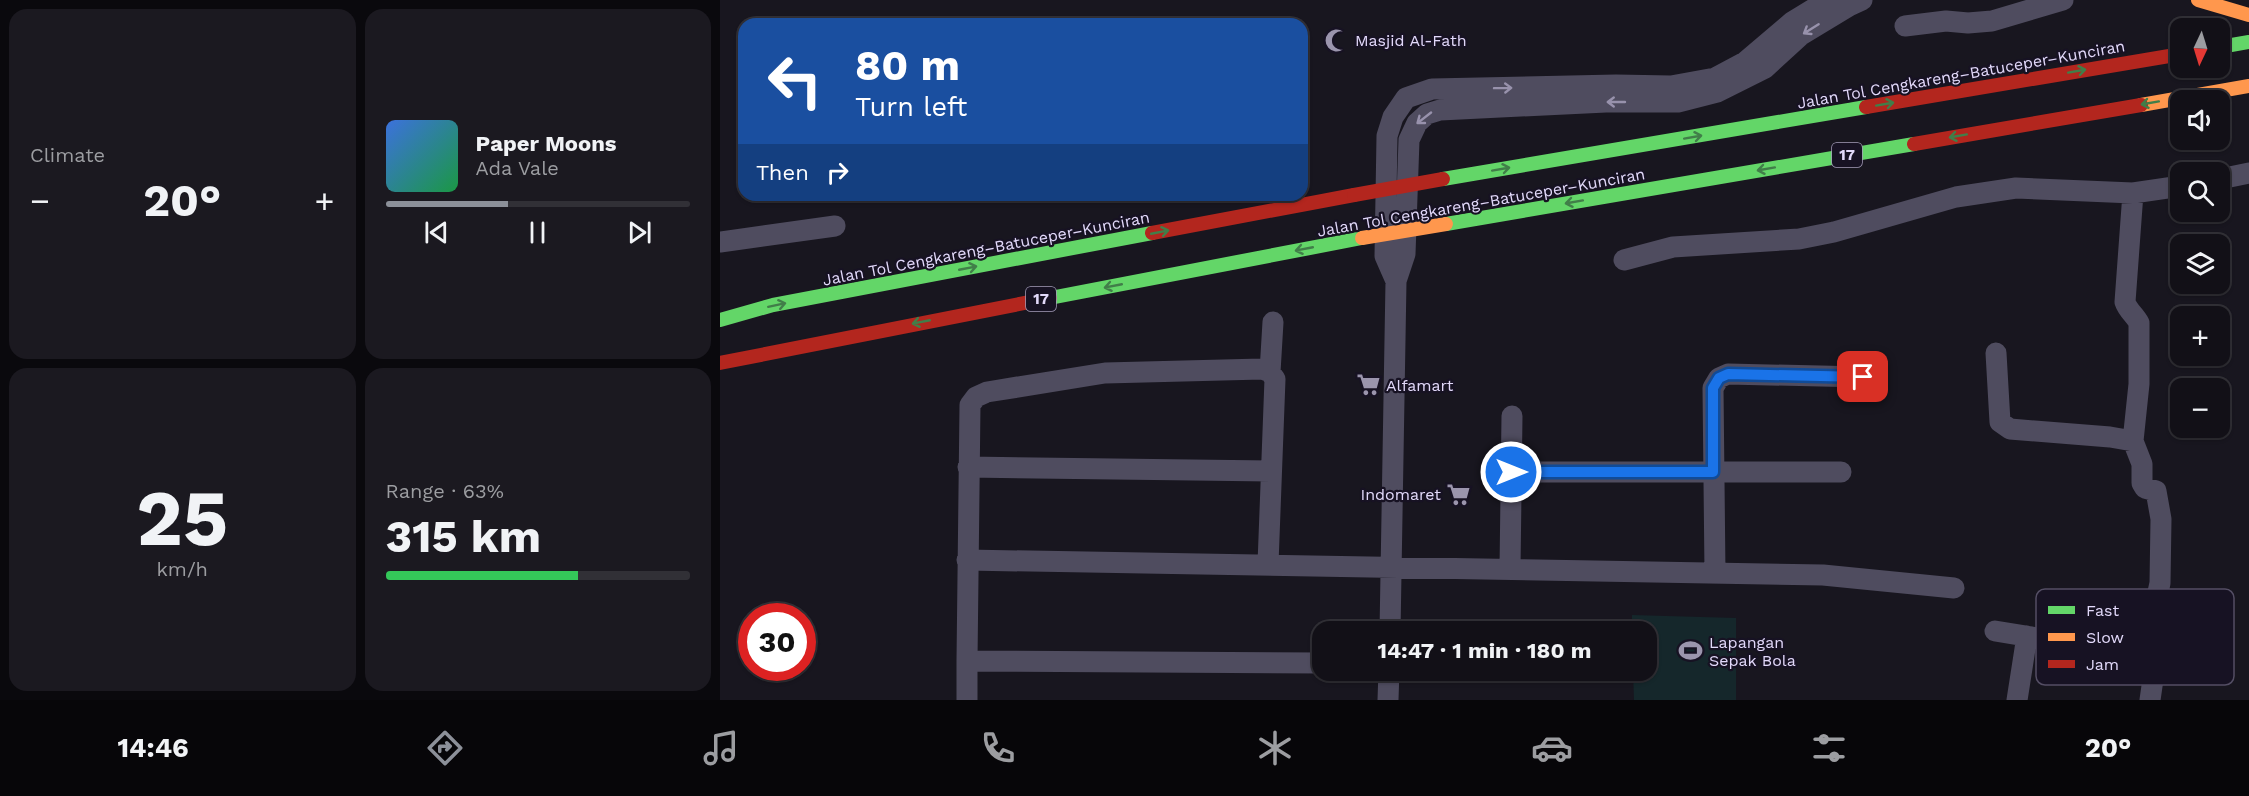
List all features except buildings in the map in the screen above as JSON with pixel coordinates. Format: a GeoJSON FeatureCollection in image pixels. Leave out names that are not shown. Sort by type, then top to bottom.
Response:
{"type":"FeatureCollection","features":[{"type":"Feature","properties":{"kind":"main road"},"geometry":{"type":"LineString","coordinates":[[2198,0],[2249,15]]}},
{"type":"Feature","properties":{"kind":"main road","name":"Jalan Tol Cengkareng–Batuceper–Kunciran"},"geometry":{"type":"LineString","coordinates":[[720,320],[773,305],[1354,195],[2170,56]]}},
{"type":"Feature","properties":{"kind":"main road","name":"Jalan Tol Cengkareng–Batuceper–Kunciran"},"geometry":{"type":"LineString","coordinates":[[720,363],[1362,238],[2249,86]]}},
{"type":"Feature","properties":{"kind":"street"},"geometry":{"type":"LineString","coordinates":[[1396,281],[1385,256],[1387,136],[1393,117],[1406,98],[1432,89],[1671,86],[1715,78],[1745,62],[1792,22],[1828,0]]}},
{"type":"Feature","properties":{"kind":"street"},"geometry":{"type":"LineString","coordinates":[[1390,621],[1396,281],[1405,254],[1409,140],[1417,123],[1427,114],[1440,110],[1606,102],[1678,102],[1717,92],[1765,68],[1801,35],[1862,0]]}},
{"type":"Feature","properties":{"kind":"street"},"geometry":{"type":"LineString","coordinates":[[1905,26],[1946,21],[1992,21],[2063,0]]}},
{"type":"Feature","properties":{"kind":"street"},"geometry":{"type":"LineString","coordinates":[[2230,177],[2249,173]]}},
{"type":"Feature","properties":{"kind":"street"},"geometry":{"type":"LineString","coordinates":[[1624,260],[1673,247],[1799,239],[1834,232],[1956,197],[2016,188],[2133,194],[2170,188]]}},
{"type":"Feature","properties":{"kind":"street"},"geometry":{"type":"LineString","coordinates":[[2133,194],[2125,302],[2128,311],[2135,316],[2139,324],[2139,384],[2133,441],[2142,464],[2142,483],[2145,488],[2156,491],[2161,519],[2159,589]]}},
{"type":"Feature","properties":{"kind":"street"},"geometry":{"type":"LineString","coordinates":[[720,242],[835,226]]}},
{"type":"Feature","properties":{"kind":"street"},"geometry":{"type":"LineString","coordinates":[[1270,372],[1273,322]]}},
{"type":"Feature","properties":{"kind":"street"},"geometry":{"type":"LineString","coordinates":[[1996,353],[2000,422],[2010,429],[2133,441]]}},
{"type":"Feature","properties":{"kind":"street"},"geometry":{"type":"LineString","coordinates":[[967,700],[970,405],[976,397],[987,392],[1105,373],[1262,369],[1270,372],[1275,379],[1268,564]]}},
{"type":"Feature","properties":{"kind":"street"},"geometry":{"type":"LineString","coordinates":[[1715,573],[1713,388],[1719,378],[1728,374],[1863,377]]}},
{"type":"Feature","properties":{"kind":"street"},"geometry":{"type":"LineString","coordinates":[[1510,569],[1512,416]]}},
{"type":"Feature","properties":{"kind":"street"},"geometry":{"type":"LineString","coordinates":[[968,467],[1271,471]]}},
{"type":"Feature","properties":{"kind":"street"},"geometry":{"type":"LineString","coordinates":[[1511,472],[1841,472]]}},
{"type":"Feature","properties":{"kind":"street"},"geometry":{"type":"LineString","coordinates":[[967,560],[1823,574],[1954,588]]}},
{"type":"Feature","properties":{"kind":"street"},"geometry":{"type":"LineString","coordinates":[[1995,631],[2036,638]]}},
{"type":"Feature","properties":{"kind":"street"},"geometry":{"type":"LineString","coordinates":[[2017,700],[2027,636]]}},
{"type":"Feature","properties":{"kind":"street"},"geometry":{"type":"LineString","coordinates":[[967,661],[1312,663]]}},
{"type":"Feature","properties":{"kind":"street"},"geometry":{"type":"LineString","coordinates":[[1388,700],[1389,681]]}},
{"type":"Feature","properties":{"kind":"street"},"geometry":{"type":"LineString","coordinates":[[2150,700],[2152,685]]}},
{"type":"Feature","properties":{"kind":"shaded area","name":"Lapangan Sepak Bola"},"geometry":{"type":"Polygon","coordinates":[[[1632,615],[1736,618],[1736,700],[1634,700],[1633,681],[1657,681],[1657,621],[1632,621],[1632,615]]]}},
{"type":"Feature","properties":{"kind":"traffic: fast"},"geometry":{"type":"LineString","coordinates":[[2230,45],[2249,42]]}},
{"type":"Feature","properties":{"kind":"traffic: fast"},"geometry":{"type":"LineString","coordinates":[[1443,179],[1866,107]]}},
{"type":"Feature","properties":{"kind":"traffic: fast"},"geometry":{"type":"LineString","coordinates":[[1446,224],[1914,144]]}},
{"type":"Feature","properties":{"kind":"traffic: fast"},"geometry":{"type":"LineString","coordinates":[[720,320],[773,305],[1152,233]]}},
{"type":"Feature","properties":{"kind":"traffic: fast"},"geometry":{"type":"LineString","coordinates":[[1050,298],[1362,238]]}},
{"type":"Feature","properties":{"kind":"traffic: slow"},"geometry":{"type":"LineString","coordinates":[[2198,0],[2249,15]]}},
{"type":"Feature","properties":{"kind":"traffic: slow"},"geometry":{"type":"LineString","coordinates":[[2141,105],[2249,86]]}},
{"type":"Feature","properties":{"kind":"traffic: slow"},"geometry":{"type":"LineString","coordinates":[[1362,238],[1446,224]]}},
{"type":"Feature","properties":{"kind":"traffic: jam"},"geometry":{"type":"LineString","coordinates":[[1866,107],[2170,56]]}},
{"type":"Feature","properties":{"kind":"traffic: jam"},"geometry":{"type":"LineString","coordinates":[[1914,144],[2141,105]]}},
{"type":"Feature","properties":{"kind":"traffic: jam"},"geometry":{"type":"LineString","coordinates":[[1354,195],[1443,179]]}},
{"type":"Feature","properties":{"kind":"traffic: jam"},"geometry":{"type":"LineString","coordinates":[[1152,233],[1354,195]]}},
{"type":"Feature","properties":{"kind":"traffic: jam"},"geometry":{"type":"LineString","coordinates":[[720,363],[1050,298]]}},
{"type":"Feature","properties":{"kind":"place","name":"Masjid Al-Fath"},"geometry":{"type":"Point","coordinates":[1337,40]}},
{"type":"Feature","properties":{"kind":"place","name":"Alfamart"},"geometry":{"type":"Point","coordinates":[1368,385]}},
{"type":"Feature","properties":{"kind":"place","name":"Indomaret"},"geometry":{"type":"Point","coordinates":[1459,494]}},
{"type":"Feature","properties":{"kind":"place","name":"Lapangan Sepak Bola"},"geometry":{"type":"Point","coordinates":[1691,651]}},
{"type":"Feature","properties":{"kind":"route"},"geometry":{"type":"LineString","coordinates":[[1511,472],[1713,472],[1713,388],[1719,378],[1728,374],[1863,377]]}}]}
